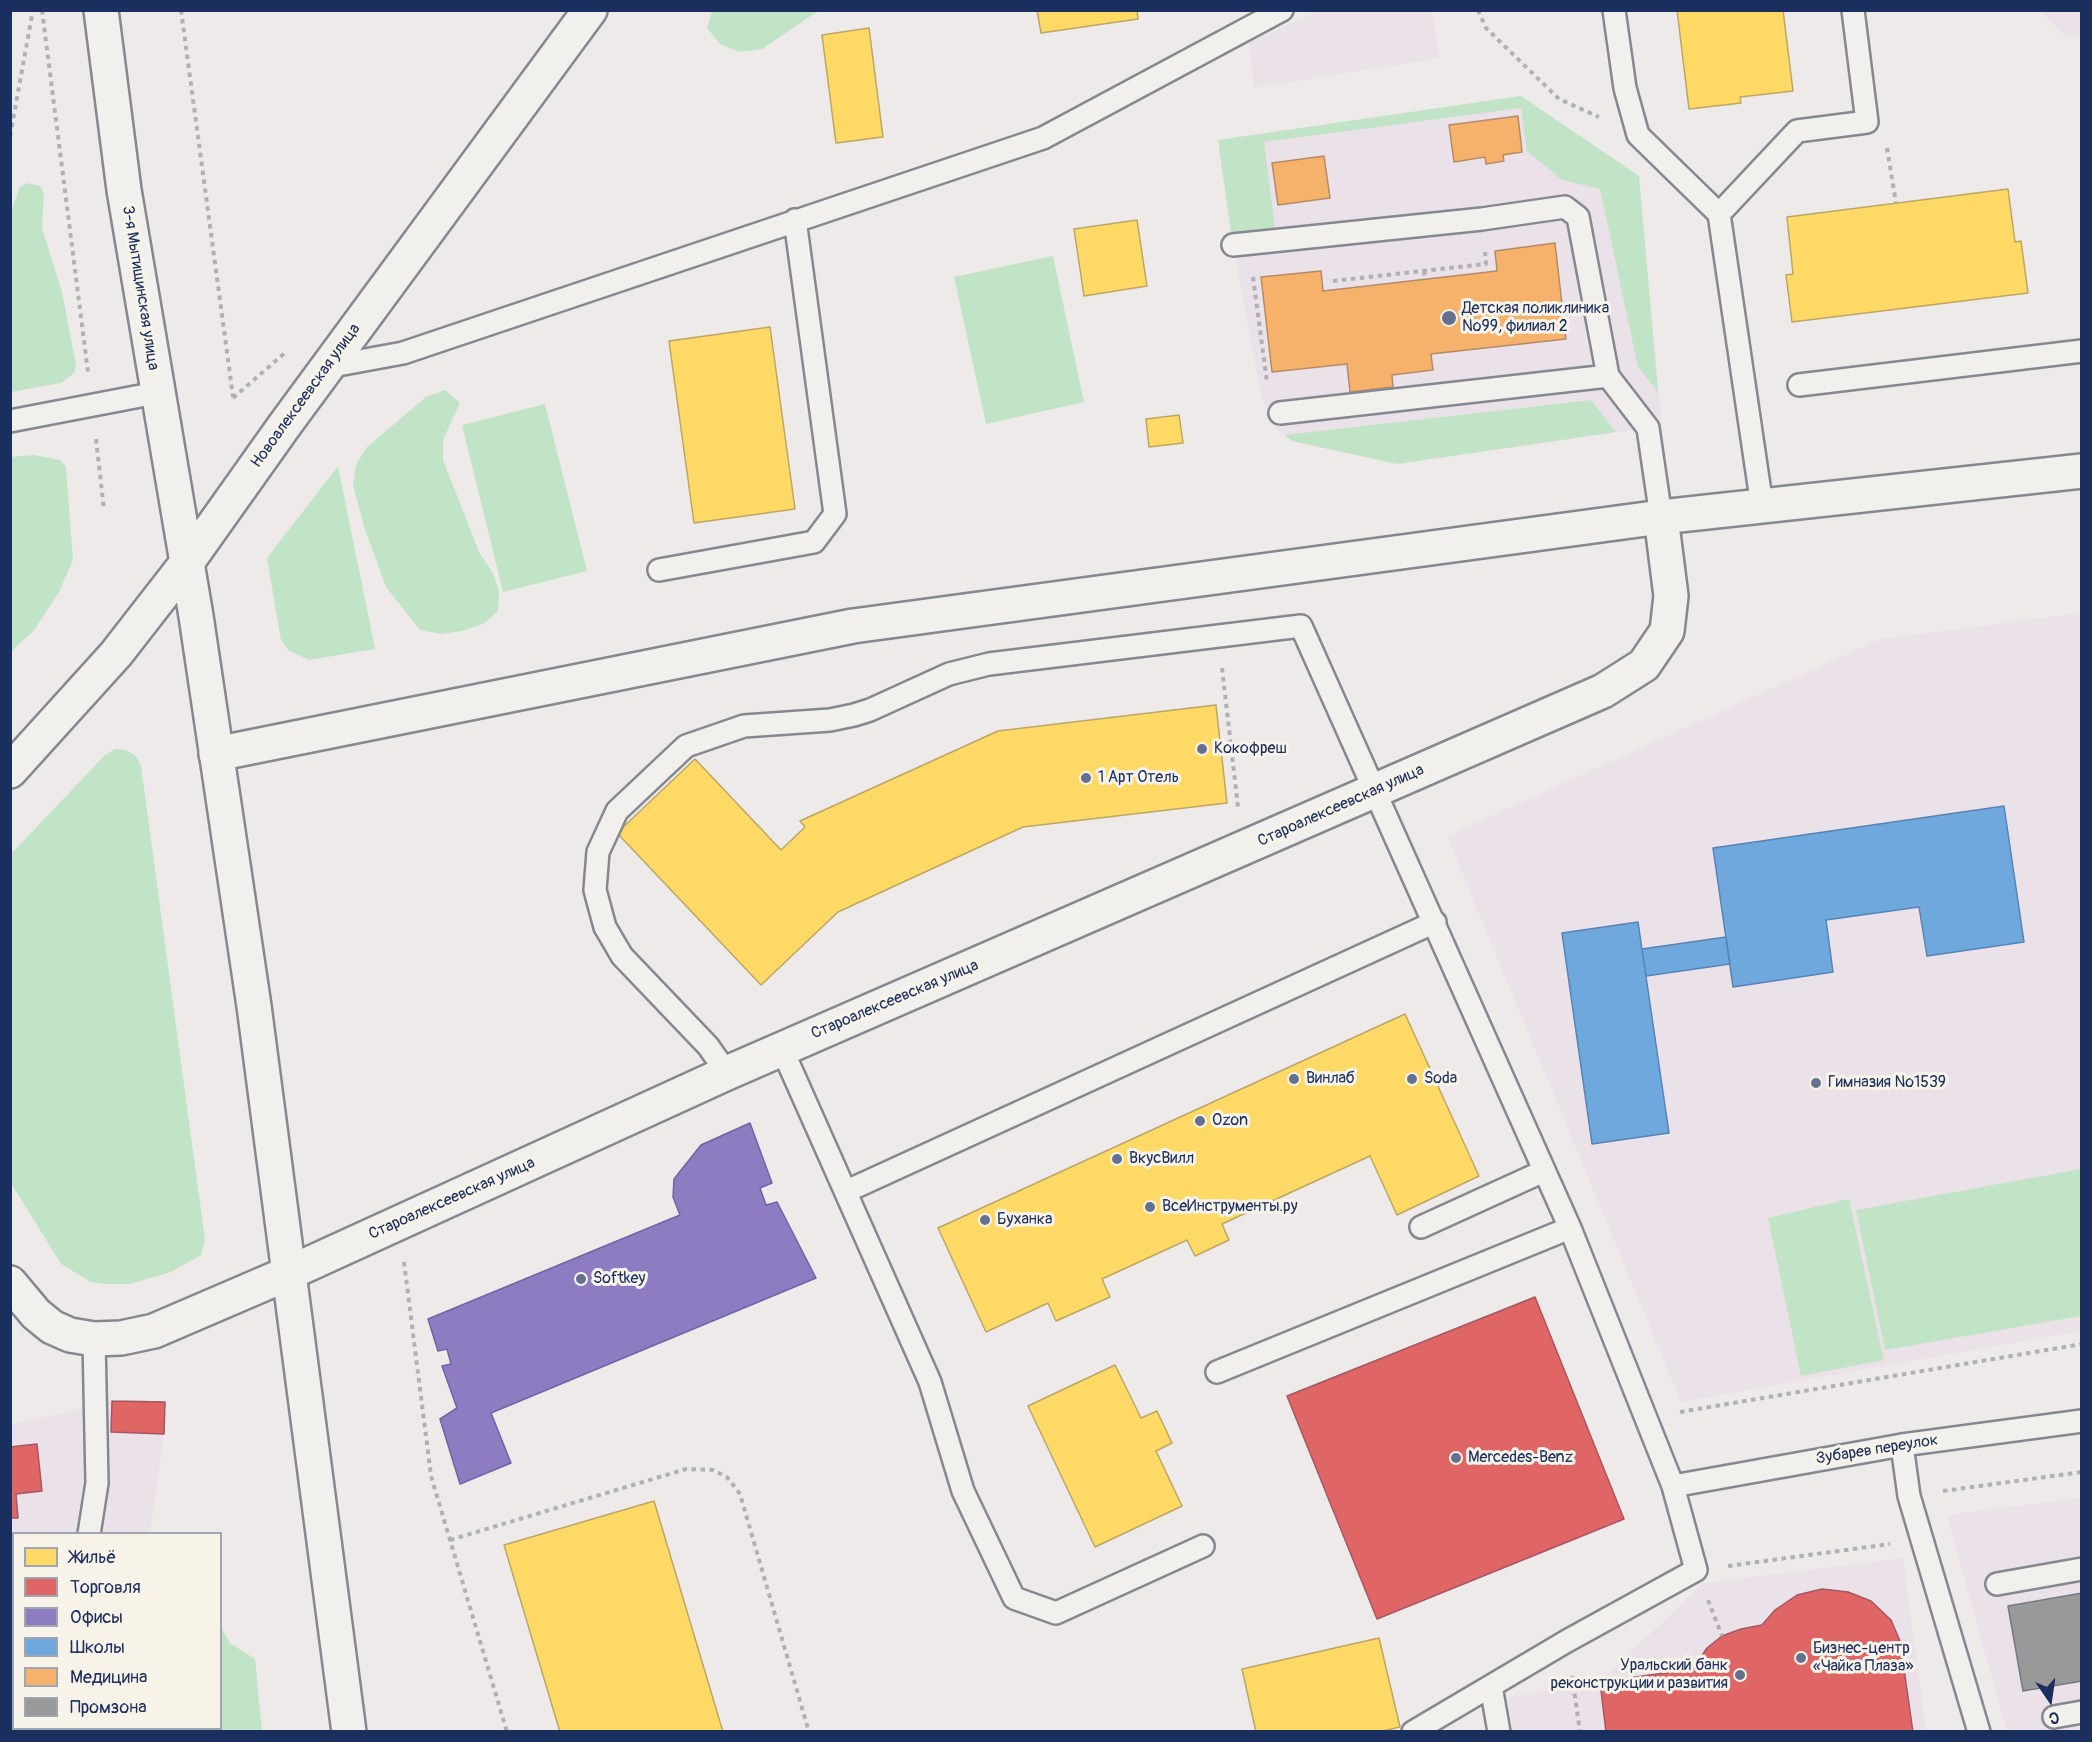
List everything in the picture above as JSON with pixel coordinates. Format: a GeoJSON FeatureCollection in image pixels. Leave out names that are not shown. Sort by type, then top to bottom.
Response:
{"type":"FeatureCollection","features":[{"type":"Feature","properties":{"kind":"street","name":"3-я Мытищинская улица"},"geometry":{"type":"LineString","coordinates":[[100,10],[124,190],[186,564],[254,1006],[349,1731]]}},
{"type":"Feature","properties":{"kind":"street","name":"Новоалексеевская улица"},"geometry":{"type":"LineString","coordinates":[[10,771],[116,654],[186,564],[327,367],[590,10]]}},
{"type":"Feature","properties":{"kind":"street"},"geometry":{"type":"LineString","coordinates":[[216,754],[853,626],[1661,517],[2082,471]]}},
{"type":"Feature","properties":{"kind":"street","name":"Староалексеевская улица"},"geometry":{"type":"LineString","coordinates":[[10,1283],[36,1314],[52,1327],[70,1335],[94,1339],[154,1331],[289,1273],[727,1073],[1603,691],[1644,665],[1667,631],[1671,596],[1661,517]]}},
{"type":"Feature","properties":{"kind":"lane"},"geometry":{"type":"LineString","coordinates":[[327,367],[403,353],[795,219],[1043,138],[1282,10]]}},
{"type":"Feature","properties":{"kind":"lane"},"geometry":{"type":"LineString","coordinates":[[1614,10],[1625,88],[1638,135],[1719,214],[1762,506]]}},
{"type":"Feature","properties":{"kind":"lane"},"geometry":{"type":"LineString","coordinates":[[1719,214],[1797,131],[1867,122],[1853,10]]}},
{"type":"Feature","properties":{"kind":"lane"},"geometry":{"type":"LineString","coordinates":[[1240,244],[1482,219],[1565,207],[1578,217],[1608,376],[1648,428],[1661,517]]}},
{"type":"Feature","properties":{"kind":"lane"},"geometry":{"type":"LineString","coordinates":[[659,570],[814,542],[836,514],[795,219]]}},
{"type":"Feature","properties":{"kind":"lane"},"geometry":{"type":"LineString","coordinates":[[1799,385],[2082,351]]}},
{"type":"Feature","properties":{"kind":"lane"},"geometry":{"type":"LineString","coordinates":[[1280,413],[1608,376]]}},
{"type":"Feature","properties":{"kind":"lane"},"geometry":{"type":"LineString","coordinates":[[10,421],[156,393]]}},
{"type":"Feature","properties":{"kind":"lane"},"geometry":{"type":"LineString","coordinates":[[727,1073],[708,1047],[622,956],[605,927],[595,890],[598,852],[617,811],[686,746],[744,726],[830,720],[854,715],[949,674],[990,664],[1301,626],[1570,1228],[1673,1486],[1696,1570],[1567,1641],[1413,1731]]}},
{"type":"Feature","properties":{"kind":"lane"},"geometry":{"type":"LineString","coordinates":[[848,1191],[1435,922]]}},
{"type":"Feature","properties":{"kind":"lane"},"geometry":{"type":"LineString","coordinates":[[782,1049],[848,1191],[930,1382],[963,1491],[1014,1598],[1056,1613],[1203,1546]]}},
{"type":"Feature","properties":{"kind":"lane"},"geometry":{"type":"LineString","coordinates":[[1421,1227],[1544,1171]]}},
{"type":"Feature","properties":{"kind":"lane"},"geometry":{"type":"LineString","coordinates":[[1217,1372],[1570,1228]]}},
{"type":"Feature","properties":{"kind":"lane"},"geometry":{"type":"LineString","coordinates":[[89,1532],[97,1483],[94,1339]]}},
{"type":"Feature","properties":{"kind":"lane","name":"Зубарев переулок"},"geometry":{"type":"LineString","coordinates":[[1673,1486],[1902,1445],[2082,1421]]}},
{"type":"Feature","properties":{"kind":"lane"},"geometry":{"type":"LineString","coordinates":[[1902,1445],[1909,1496],[1979,1731]]}},
{"type":"Feature","properties":{"kind":"lane"},"geometry":{"type":"LineString","coordinates":[[1997,1584],[2082,1569]]}},
{"type":"Feature","properties":{"kind":"lane"},"geometry":{"type":"LineString","coordinates":[[1491,1686],[1499,1731]]}},
{"type":"Feature","properties":{"kind":"lane"},"geometry":{"type":"LineString","coordinates":[[2054,1717],[2082,1712]]}},
{"type":"Feature","properties":{"kind":"path"},"geometry":{"type":"LineString","coordinates":[[10,136],[33,10]]}},
{"type":"Feature","properties":{"kind":"path"},"geometry":{"type":"LineString","coordinates":[[42,10],[104,510]]}},
{"type":"Feature","properties":{"kind":"path"},"geometry":{"type":"LineString","coordinates":[[181,10],[233,398]]}},
{"type":"Feature","properties":{"kind":"path"},"geometry":{"type":"LineString","coordinates":[[1478,10],[1486,28],[1559,99],[1638,135]]}},
{"type":"Feature","properties":{"kind":"path"},"geometry":{"type":"LineString","coordinates":[[1867,118],[1886,141],[1896,203]]}},
{"type":"Feature","properties":{"kind":"path"},"geometry":{"type":"LineString","coordinates":[[1240,244],[1268,386],[1280,413]]}},
{"type":"Feature","properties":{"kind":"path"},"geometry":{"type":"LineString","coordinates":[[1333,281],[1486,264],[1486,255]]}},
{"type":"Feature","properties":{"kind":"path"},"geometry":{"type":"LineString","coordinates":[[1456,260],[1456,267]]}},
{"type":"Feature","properties":{"kind":"path"},"geometry":{"type":"LineString","coordinates":[[1424,271],[1425,279]]}},
{"type":"Feature","properties":{"kind":"path"},"geometry":{"type":"LineString","coordinates":[[1218,636],[1239,811]]}},
{"type":"Feature","properties":{"kind":"path"},"geometry":{"type":"LineString","coordinates":[[404,1258],[431,1476],[507,1731]]}},
{"type":"Feature","properties":{"kind":"path"},"geometry":{"type":"LineString","coordinates":[[1670,1413],[2082,1344]]}},
{"type":"Feature","properties":{"kind":"path"},"geometry":{"type":"LineString","coordinates":[[450,1540],[686,1469],[713,1470],[727,1477],[740,1494],[809,1731]]}},
{"type":"Feature","properties":{"kind":"path"},"geometry":{"type":"LineString","coordinates":[[1909,1496],[2082,1472]]}},
{"type":"Feature","properties":{"kind":"path"},"geometry":{"type":"LineString","coordinates":[[1696,1570],[1922,1540]]}},
{"type":"Feature","properties":{"kind":"path"},"geometry":{"type":"LineString","coordinates":[[1567,1641],[1580,1731]]}},
{"type":"Feature","properties":{"kind":"shaded area"},"geometry":{"type":"Polygon","coordinates":[[[1319,10],[1432,11],[1440,58],[1254,88],[1249,43],[1319,10]]]}},
{"type":"Feature","properties":{"kind":"shaded area"},"geometry":{"type":"Polygon","coordinates":[[[2039,11],[2081,11],[2081,36],[2066,37],[2039,11]]]}},
{"type":"Feature","properties":{"kind":"shaded area","name":"Детская поликлиника №99, филиал 2"},"geometry":{"type":"Polygon","coordinates":[[[1521,96],[1639,176],[1662,426],[1397,464],[1292,441],[1273,426],[1261,395],[1233,245],[1218,140],[1521,96]]]}},
{"type":"Feature","properties":{"kind":"shaded area","name":"Гимназия №1539"},"geometry":{"type":"Polygon","coordinates":[[[2081,613],[2081,1331],[1681,1402],[1447,836],[1881,639],[2081,613]]]}},
{"type":"Feature","properties":{"kind":"shaded area"},"geometry":{"type":"Polygon","coordinates":[[[112,1401],[165,1402],[164,1434],[150,1532],[12,1532],[12,1730],[123,1731],[11,1731],[10,1425],[112,1401]]]}},
{"type":"Feature","properties":{"kind":"shaded area"},"geometry":{"type":"Polygon","coordinates":[[[2081,1498],[2081,1731],[2007,1731],[1947,1515],[2081,1498]]]}},
{"type":"Feature","properties":{"kind":"shaded area","name":"Бизнес-центр «Чайка Плаза»"},"geometry":{"type":"Polygon","coordinates":[[[1903,1558],[1926,1731],[1514,1731],[1507,1698],[1600,1682],[1703,1583],[1903,1558]]]}},
{"type":"Feature","properties":{"kind":"green space"},"geometry":{"type":"Polygon","coordinates":[[[712,10],[818,11],[762,49],[740,52],[720,44],[707,28],[712,10]]]}},
{"type":"Feature","properties":{"kind":"green space"},"geometry":{"type":"Polygon","coordinates":[[[1521,96],[1639,176],[1658,392],[1638,367],[1600,189],[1562,180],[1527,151],[1521,108],[1264,142],[1275,228],[1231,233],[1218,140],[1521,96]]]}},
{"type":"Feature","properties":{"kind":"green space"},"geometry":{"type":"Polygon","coordinates":[[[27,183],[41,186],[44,194],[42,228],[62,292],[76,365],[74,373],[61,383],[11,392],[11,211],[20,187],[27,183]]]}},
{"type":"Feature","properties":{"kind":"green space"},"geometry":{"type":"Polygon","coordinates":[[[1053,256],[1084,402],[986,424],[954,277],[1053,256]]]}},
{"type":"Feature","properties":{"kind":"green space"},"geometry":{"type":"Polygon","coordinates":[[[445,390],[460,403],[443,440],[443,460],[480,554],[492,571],[499,590],[498,611],[483,624],[462,631],[441,634],[420,630],[386,587],[364,527],[353,485],[356,465],[366,448],[426,397],[445,390]]]}},
{"type":"Feature","properties":{"kind":"green space"},"geometry":{"type":"Polygon","coordinates":[[[1591,400],[1616,432],[1397,464],[1292,441],[1285,435],[1591,400]]]}},
{"type":"Feature","properties":{"kind":"green space"},"geometry":{"type":"Polygon","coordinates":[[[545,404],[587,571],[503,592],[462,425],[545,404]]]}},
{"type":"Feature","properties":{"kind":"green space"},"geometry":{"type":"Polygon","coordinates":[[[34,455],[60,460],[66,467],[73,560],[59,592],[35,629],[11,652],[11,457],[34,455]]]}},
{"type":"Feature","properties":{"kind":"green space"},"geometry":{"type":"Polygon","coordinates":[[[338,466],[375,649],[309,660],[288,650],[281,640],[267,558],[338,466]]]}},
{"type":"Feature","properties":{"kind":"green space"},"geometry":{"type":"Polygon","coordinates":[[[115,749],[126,750],[136,756],[141,766],[205,1240],[201,1255],[171,1272],[130,1284],[91,1282],[61,1264],[11,1183],[10,855],[105,755],[115,749]]]}},
{"type":"Feature","properties":{"kind":"green space"},"geometry":{"type":"Polygon","coordinates":[[[2081,1169],[2081,1316],[1885,1350],[1856,1210],[2081,1169]]]}},
{"type":"Feature","properties":{"kind":"green space"},"geometry":{"type":"Polygon","coordinates":[[[1849,1199],[1884,1360],[1801,1376],[1768,1218],[1849,1199]]]}},
{"type":"Feature","properties":{"kind":"green space"},"geometry":{"type":"Polygon","coordinates":[[[222,1629],[230,1643],[255,1659],[262,1731],[154,1731],[222,1730],[222,1629]]]}},
{"type":"Feature","properties":{"kind":"building: Жильё"},"geometry":{"type":"Polygon","coordinates":[[[1037,10],[1137,10],[1138,19],[1041,33],[1037,10]]]}},
{"type":"Feature","properties":{"kind":"building: Жильё"},"geometry":{"type":"Polygon","coordinates":[[[1677,10],[1783,10],[1793,91],[1740,97],[1741,103],[1689,109],[1677,10]]]}},
{"type":"Feature","properties":{"kind":"building: Жильё"},"geometry":{"type":"Polygon","coordinates":[[[869,28],[883,137],[836,143],[822,35],[869,28]]]}},
{"type":"Feature","properties":{"kind":"building: Жильё"},"geometry":{"type":"Polygon","coordinates":[[[2008,189],[2015,242],[2021,241],[2028,293],[1792,322],[1786,275],[1793,274],[1787,217],[2008,189]]]}},
{"type":"Feature","properties":{"kind":"building: Жильё"},"geometry":{"type":"Polygon","coordinates":[[[1137,220],[1147,286],[1084,296],[1074,229],[1137,220]]]}},
{"type":"Feature","properties":{"kind":"building: Жильё"},"geometry":{"type":"Polygon","coordinates":[[[770,327],[795,509],[694,523],[669,341],[770,327]]]}},
{"type":"Feature","properties":{"kind":"building: Жильё"},"geometry":{"type":"Polygon","coordinates":[[[1179,415],[1183,443],[1149,447],[1146,419],[1179,415]]]}},
{"type":"Feature","properties":{"kind":"building: Жильё"},"geometry":{"type":"Polygon","coordinates":[[[1216,705],[1227,803],[1023,827],[838,912],[761,985],[617,833],[695,759],[781,850],[805,827],[800,821],[998,731],[1216,705]]]}},
{"type":"Feature","properties":{"kind":"building: Жильё"},"geometry":{"type":"Polygon","coordinates":[[[1405,1014],[1479,1176],[1397,1215],[1370,1156],[1222,1224],[1229,1240],[1195,1256],[1187,1240],[1102,1279],[1110,1297],[1056,1321],[1048,1303],[986,1332],[938,1228],[1405,1014]]]}},
{"type":"Feature","properties":{"kind":"building: Жильё"},"geometry":{"type":"Polygon","coordinates":[[[1115,1365],[1141,1418],[1157,1411],[1172,1443],[1156,1451],[1182,1506],[1095,1547],[1028,1406],[1115,1365]]]}},
{"type":"Feature","properties":{"kind":"building: Жильё"},"geometry":{"type":"Polygon","coordinates":[[[654,1501],[723,1732],[560,1732],[504,1545],[654,1501]]]}},
{"type":"Feature","properties":{"kind":"building: Жильё"},"geometry":{"type":"Polygon","coordinates":[[[1379,1638],[1400,1727],[1379,1732],[1256,1732],[1242,1669],[1379,1638]]]}},
{"type":"Feature","properties":{"kind":"building: Торговля","name":"Mercedes-Benz"},"geometry":{"type":"Polygon","coordinates":[[[1535,1297],[1624,1519],[1377,1619],[1287,1396],[1535,1297]]]}},
{"type":"Feature","properties":{"kind":"building: Торговля"},"geometry":{"type":"Polygon","coordinates":[[[112,1401],[165,1402],[164,1434],[111,1432],[112,1401]]]}},
{"type":"Feature","properties":{"kind":"building: Торговля"},"geometry":{"type":"Polygon","coordinates":[[[37,1444],[42,1491],[16,1494],[18,1518],[10,1518],[10,1447],[37,1444]]]}},
{"type":"Feature","properties":{"kind":"building: Торговля","name":"Бизнес-центр «Чайка Плаза»"},"geometry":{"type":"Polygon","coordinates":[[[1822,1589],[1848,1592],[1871,1601],[1891,1620],[1900,1641],[1913,1732],[1606,1732],[1600,1682],[1693,1669],[1707,1648],[1722,1636],[1762,1625],[1775,1610],[1797,1595],[1822,1589]]]}},
{"type":"Feature","properties":{"kind":"building: Офисы"},"geometry":{"type":"Polygon","coordinates":[[[750,1123],[772,1183],[760,1188],[766,1205],[777,1202],[816,1278],[491,1413],[511,1463],[460,1484],[440,1419],[457,1408],[442,1366],[451,1364],[447,1349],[438,1351],[428,1319],[680,1215],[673,1197],[674,1179],[701,1145],[750,1123]]]}},
{"type":"Feature","properties":{"kind":"building: Школы"},"geometry":{"type":"Polygon","coordinates":[[[2004,806],[2024,942],[1927,956],[1919,907],[1826,920],[1833,972],[1733,987],[1713,848],[2004,806]]]}},
{"type":"Feature","properties":{"kind":"building: Школы"},"geometry":{"type":"Polygon","coordinates":[[[1638,922],[1669,1133],[1592,1144],[1562,933],[1638,922]]]}},
{"type":"Feature","properties":{"kind":"building: Школы"},"geometry":{"type":"Polygon","coordinates":[[[1726,937],[1730,964],[1646,976],[1642,949],[1726,937]]]}},
{"type":"Feature","properties":{"kind":"building: Медицина"},"geometry":{"type":"Polygon","coordinates":[[[1518,116],[1522,152],[1503,155],[1504,161],[1486,164],[1485,157],[1454,162],[1449,125],[1518,116]]]}},
{"type":"Feature","properties":{"kind":"building: Медицина"},"geometry":{"type":"Polygon","coordinates":[[[1324,156],[1330,198],[1278,205],[1272,163],[1324,156]]]}},
{"type":"Feature","properties":{"kind":"building: Медицина"},"geometry":{"type":"Polygon","coordinates":[[[1555,243],[1566,339],[1431,354],[1433,370],[1392,375],[1393,387],[1350,392],[1347,364],[1272,372],[1261,277],[1321,271],[1323,291],[1497,271],[1495,251],[1555,243]]]}},
{"type":"Feature","properties":{"kind":"building: Промзона"},"geometry":{"type":"Polygon","coordinates":[[[2082,1593],[2082,1681],[2023,1691],[2008,1606],[2082,1593]]]}},
{"type":"Feature","properties":{"kind":"place","name":"Детская поликлиника №99, филиал 2"},"geometry":{"type":"Point","coordinates":[1449,318]}},
{"type":"Feature","properties":{"kind":"place","name":"Кокофреш"},"geometry":{"type":"Point","coordinates":[1202,749]}},
{"type":"Feature","properties":{"kind":"place","name":"1 Арт Отель"},"geometry":{"type":"Point","coordinates":[1086,778]}},
{"type":"Feature","properties":{"kind":"place","name":"Винлаб"},"geometry":{"type":"Point","coordinates":[1294,1079]}},
{"type":"Feature","properties":{"kind":"place","name":"Soda"},"geometry":{"type":"Point","coordinates":[1412,1079]}},
{"type":"Feature","properties":{"kind":"place","name":"Гимназия №1539"},"geometry":{"type":"Point","coordinates":[1816,1083]}},
{"type":"Feature","properties":{"kind":"place","name":"Ozon"},"geometry":{"type":"Point","coordinates":[1200,1121]}},
{"type":"Feature","properties":{"kind":"place","name":"ВкусВилл"},"geometry":{"type":"Point","coordinates":[1117,1159]}},
{"type":"Feature","properties":{"kind":"place","name":"ВсеИнструменты.ру"},"geometry":{"type":"Point","coordinates":[1150,1207]}},
{"type":"Feature","properties":{"kind":"place","name":"Буханка"},"geometry":{"type":"Point","coordinates":[985,1220]}},
{"type":"Feature","properties":{"kind":"place","name":"Softkey"},"geometry":{"type":"Point","coordinates":[581,1279]}},
{"type":"Feature","properties":{"kind":"place","name":"Mercedes-Benz"},"geometry":{"type":"Point","coordinates":[1456,1458]}},
{"type":"Feature","properties":{"kind":"place","name":"Бизнес-центр «Чайка Плаза»"},"geometry":{"type":"Point","coordinates":[1801,1658]}},
{"type":"Feature","properties":{"kind":"place","name":"Уральский банк реконструкции и развития"},"geometry":{"type":"Point","coordinates":[1740,1675]}}]}
